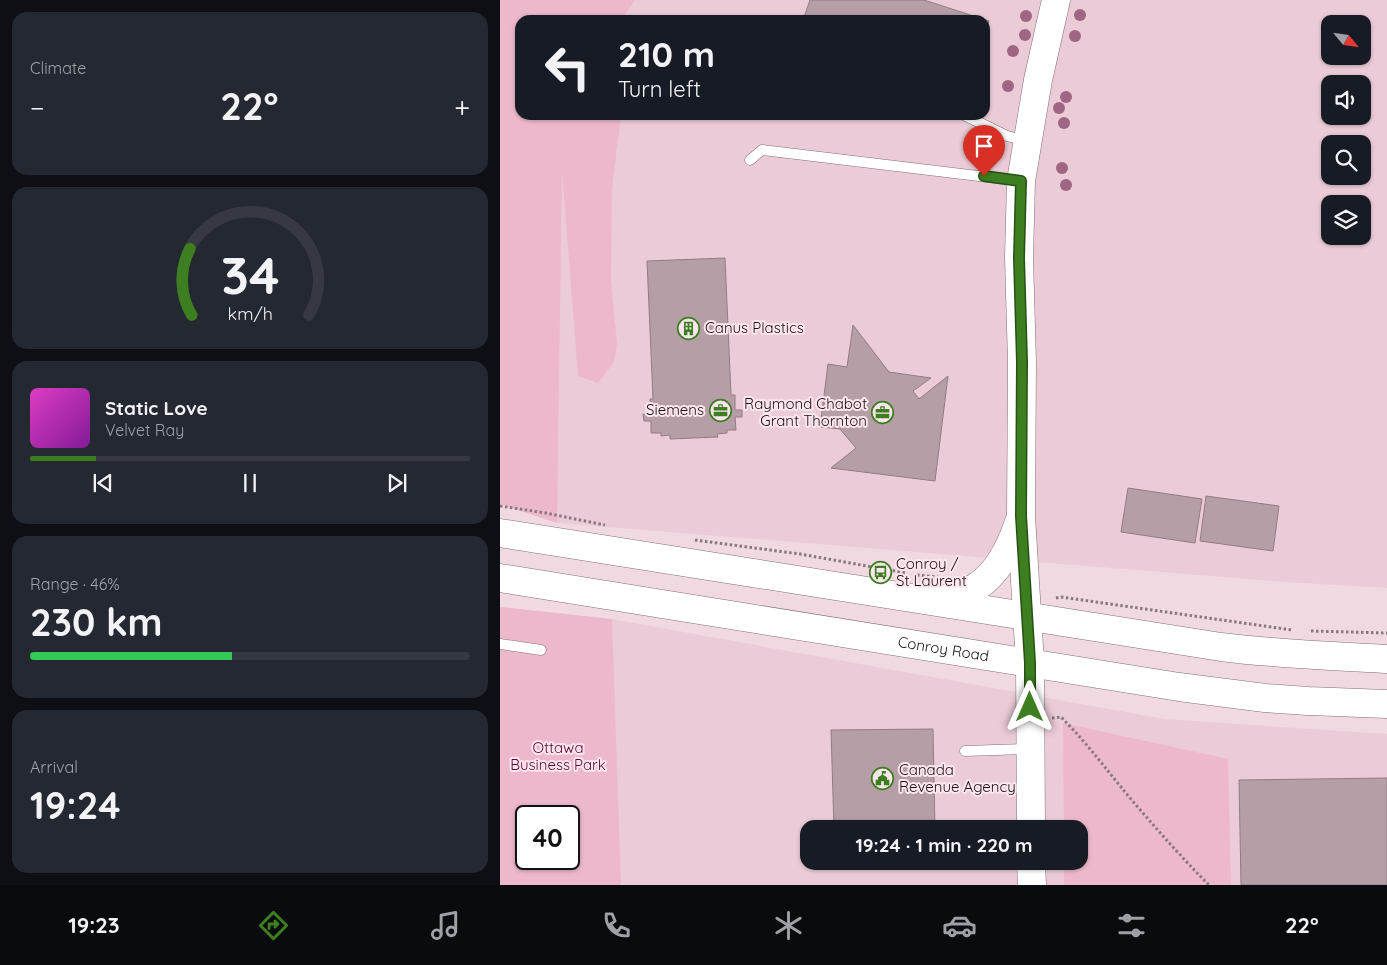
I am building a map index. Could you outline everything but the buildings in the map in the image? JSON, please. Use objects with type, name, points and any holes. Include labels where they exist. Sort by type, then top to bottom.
[{"type":"main road","points":[[1031,820],[1030,663],[1021,516],[1022,362],[1019,258],[1021,181],[1038,80],[1056,0]]},
{"type":"main road","points":[[939,590],[976,587],[985,580],[996,569],[1013,542],[1021,516]]},
{"type":"main road","points":[[500,533],[939,590],[1026,615],[1239,649],[1302,655],[1387,659]]},
{"type":"main road","name":"Conroy Road","points":[[500,578],[1178,687],[1265,698],[1387,704]]},
{"type":"main road","points":[[1031,870],[1032,885]]},
{"type":"lane","points":[[974,120],[1007,136],[1028,142]]},
{"type":"lane","points":[[750,160],[762,150],[1021,181]]},
{"type":"lane","points":[[500,644],[541,650]]},
{"type":"lane","points":[[965,751],[1030,749]]},
{"type":"path","points":[[500,506],[614,527]]},
{"type":"path","points":[[694,540],[800,554],[906,573]]},
{"type":"path","points":[[916,575],[939,590]]},
{"type":"path","points":[[1053,598],[1061,596],[1297,631]]},
{"type":"path","points":[[1307,631],[1387,633]]},
{"type":"path","points":[[1052,718],[1061,717],[1084,740],[1136,805],[1209,885]]},
{"type":"shaded area","points":[[555,0],[1387,0],[1387,588],[1285,582],[557,523],[556,120],[990,120],[990,15],[555,15]]},
{"type":"shaded area","points":[[612,619],[1164,719],[1387,734],[1387,885],[618,885]]},
{"type":"green space","points":[[500,0],[635,0],[624,15],[515,15],[515,120],[620,120],[612,189],[611,282],[617,343],[614,362],[598,383],[578,376],[562,171],[557,523],[500,504]]},
{"type":"green space","name":"Ottawa Business Park","points":[[500,607],[612,619],[621,885],[500,885]]},
{"type":"green space","points":[[1063,723],[1228,759],[1231,885],[1064,885],[1064,870],[1088,870],[1088,820],[1064,820]]},
{"type":"place","name":"Canus Plastics","points":[[689,328]]},
{"type":"place","name":"Siemens","points":[[720,410]]},
{"type":"place","name":"Raymond Chabot Grant Thornton","points":[[883,413]]},
{"type":"place","name":"Conroy / St Laurent","points":[[880,573]]},
{"type":"place","name":"Canada Revenue Agency","points":[[883,779]]},
{"type":"route","points":[[984,176],[1021,181],[1019,258],[1022,362],[1021,516],[1030,663],[1030,707]]}]
